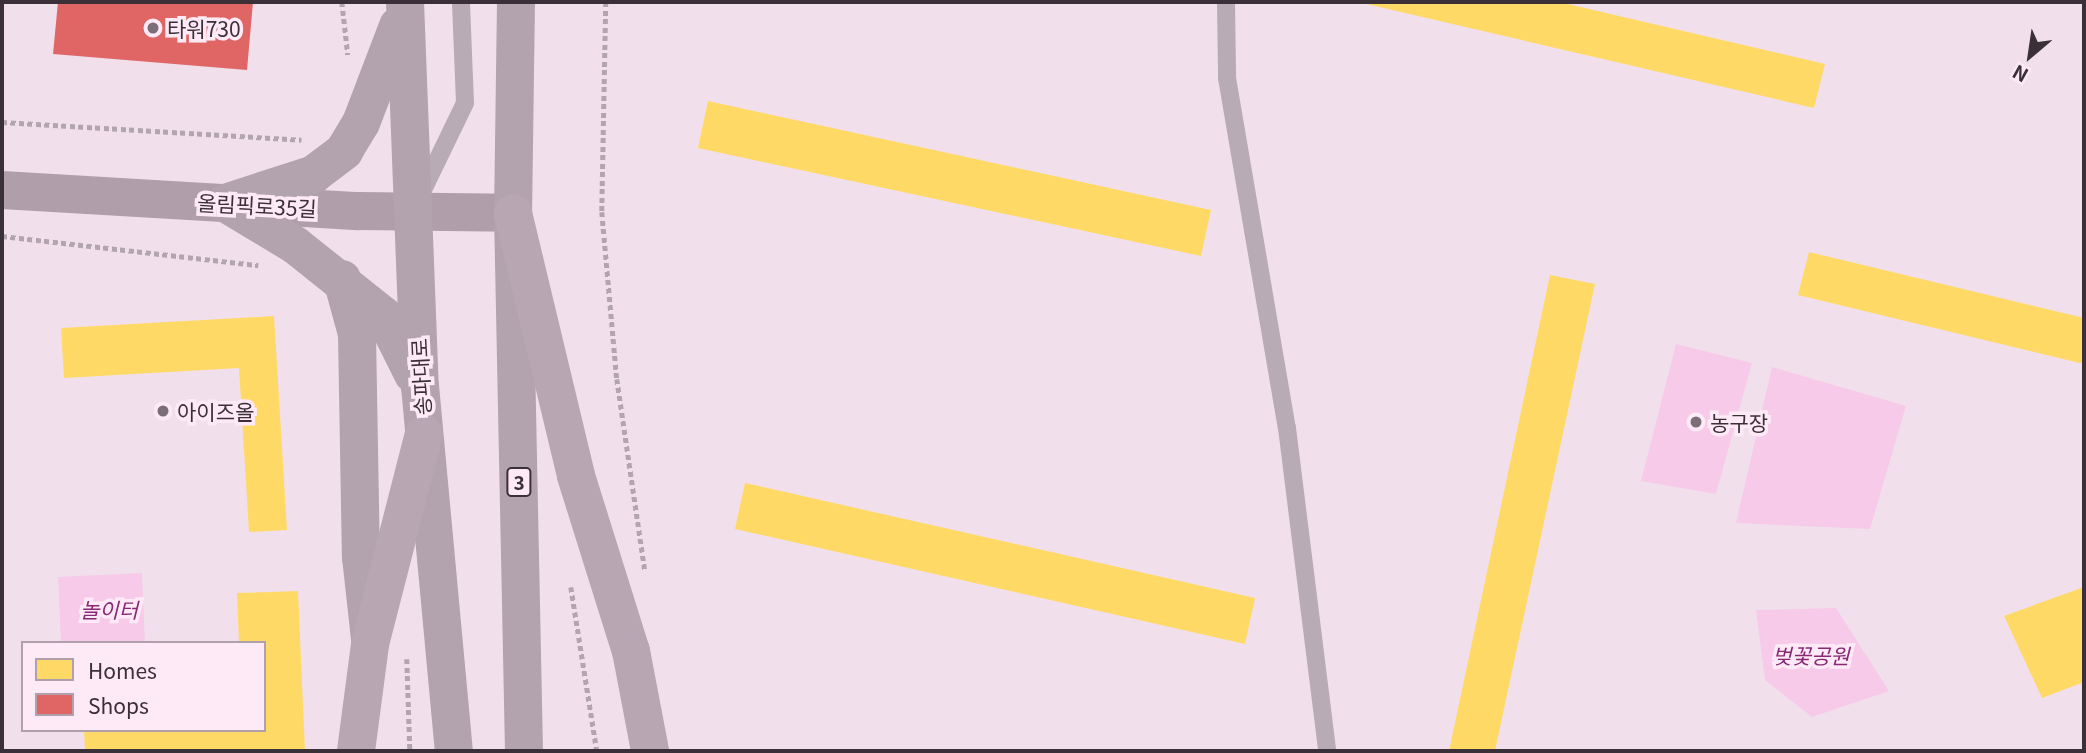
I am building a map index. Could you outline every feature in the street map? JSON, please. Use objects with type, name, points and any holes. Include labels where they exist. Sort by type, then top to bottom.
[{"type":"highway","points":[[513,213],[576,476],[631,651],[650,751]]},
{"type":"highway","points":[[356,751],[370,644],[424,434]]},
{"type":"main road","name":"3","points":[[516,2],[513,213],[524,751]]},
{"type":"main road","name":"송파대로","points":[[405,5],[420,386],[454,751]]},
{"type":"main road","points":[[225,203],[314,174],[344,151],[361,123],[405,5]]},
{"type":"main road","points":[[225,203],[342,279],[384,316],[420,386]]},
{"type":"main road","points":[[342,279],[358,334],[361,557],[370,644]]},
{"type":"street","name":"올림픽로35길","points":[[2,190],[225,203],[513,213]]},
{"type":"lane","points":[[412,211],[465,103],[461,2]]},
{"type":"lane","points":[[1226,2],[1227,78],[1287,428],[1327,751]]},
{"type":"path","points":[[342,2],[349,65]]},
{"type":"path","points":[[606,2],[602,212],[617,379],[646,575]]},
{"type":"path","points":[[2,122],[305,140]]},
{"type":"path","points":[[2,236],[273,267]]},
{"type":"path","points":[[571,587],[597,751]]},
{"type":"path","points":[[407,659],[410,751]]},
{"type":"green space","name":"농구장","points":[[1676,344],[1752,363],[1716,494],[1641,481]]},
{"type":"green space","points":[[1772,367],[1906,406],[1870,529],[1736,523]]},
{"type":"green space","name":"놀이터","points":[[142,573],[145,641],[61,641],[58,577]]},
{"type":"green space","name":"벚꽃공원","points":[[1836,608],[1889,691],[1812,717],[1765,680],[1756,610]]},
{"type":"building: Homes","points":[[1559,2],[1825,64],[1814,108],[1362,3]]},
{"type":"building: Homes","points":[[708,101],[1211,210],[1201,256],[698,148]]},
{"type":"building: Homes","points":[[1809,252],[2084,318],[2084,364],[1798,295]]},
{"type":"building: Homes","points":[[1550,275],[1595,284],[1495,751],[1449,751]]},
{"type":"building: Homes","points":[[274,316],[287,530],[249,532],[239,368],[64,378],[61,328]]},
{"type":"building: Homes","points":[[745,483],[1255,598],[1245,644],[735,529]]},
{"type":"building: Homes","points":[[2084,587],[2084,682],[2042,698],[2004,616]]},
{"type":"building: Homes","points":[[298,591],[305,751],[85,751],[84,732],[266,732],[266,641],[239,641],[237,593]]},
{"type":"building: Shops","name":"타워730","points":[[58,2],[253,2],[247,70],[53,54]]},
{"type":"place","name":"타워730","points":[[153,28]]},
{"type":"place","name":"아이즈올","points":[[163,411]]},
{"type":"place","name":"농구장","points":[[1696,422]]}]
